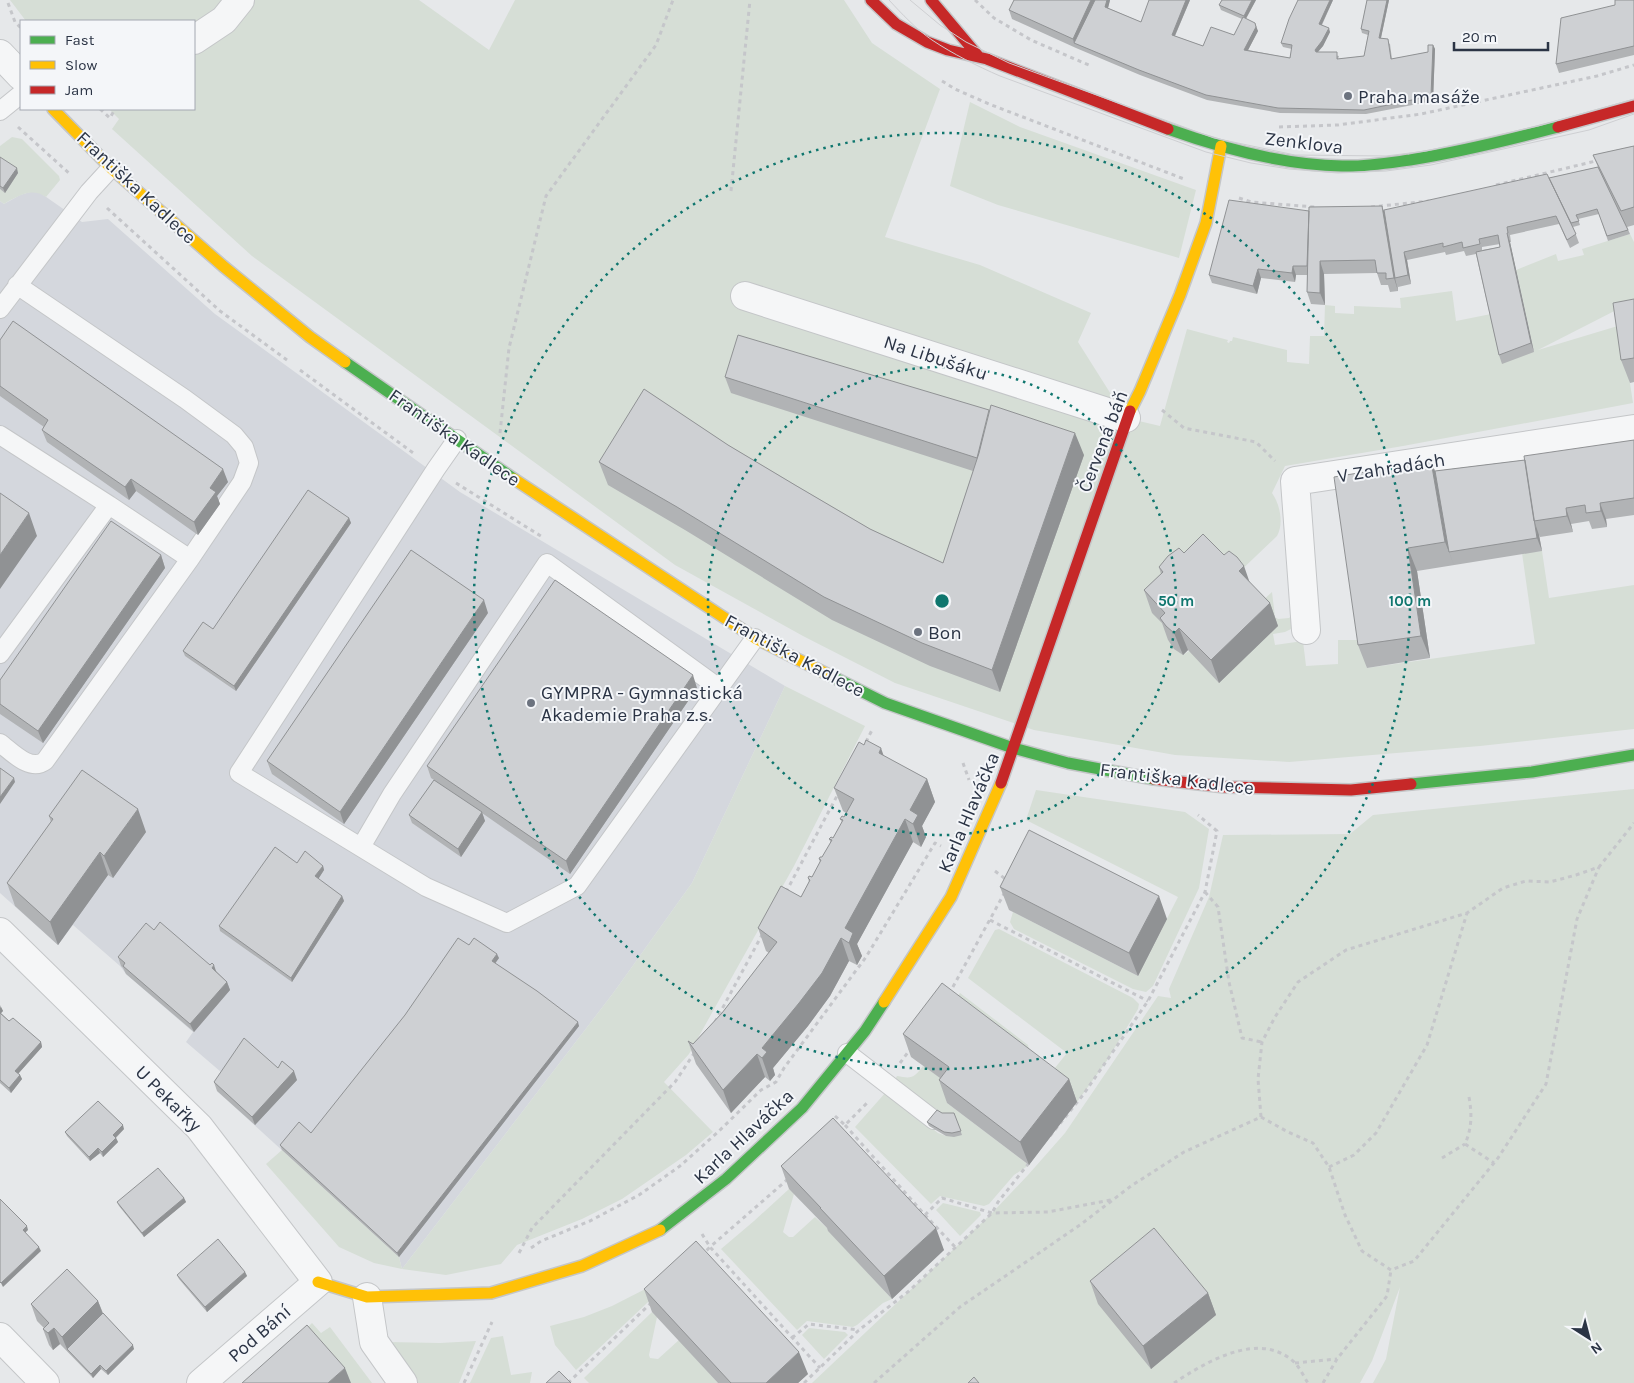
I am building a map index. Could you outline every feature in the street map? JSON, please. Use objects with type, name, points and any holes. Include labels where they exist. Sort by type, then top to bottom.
[{"type":"street","points":[[195,39],[224,20],[240,0]]},
{"type":"street","name":"Zenklova","points":[[871,0],[896,22],[916,36],[934,45],[951,51],[980,57],[1147,121],[1221,146],[1286,162],[1336,166],[1386,163],[1429,157],[1504,141],[1634,106]]},
{"type":"street","name":"Zenklova","points":[[931,0],[980,57]]},
{"type":"street","points":[[0,54],[20,75]]},
{"type":"street","name":"Františka Kadlece","points":[[54,110],[111,168],[223,266],[310,336],[496,466],[755,638],[885,703],[1013,748],[1068,763],[1154,779],[1225,787],[1351,790],[1532,772],[1634,755]]},
{"type":"street","name":"Červená báň","points":[[1013,748],[1126,418],[1140,391],[1180,295],[1206,223],[1221,146]]},
{"type":"street","name":"Na Libušáku","points":[[745,296],[1126,418]]},
{"type":"street","name":"V Zahradách","points":[[1295,481],[1634,429]]},
{"type":"street","points":[[1295,481],[1306,630]]},
{"type":"street","name":"Karla Hlaváčka","points":[[318,1282],[367,1297],[491,1293],[582,1266],[659,1231],[726,1179],[802,1108],[865,1031],[951,897],[998,791],[1013,748]]},
{"type":"street","name":"U Pekařky","points":[[0,932],[199,1127],[318,1282]]},
{"type":"street","name":"Pod Bání","points":[[200,1383],[318,1282]]},
{"type":"street","points":[[367,1297],[374,1342],[403,1383]]},
{"type":"street","points":[[0,1337],[45,1383]]},
{"type":"lane","points":[[0,111],[20,95]]},
{"type":"lane","points":[[0,309],[89,192],[111,168]]},
{"type":"lane","points":[[0,743],[31,764],[39,765],[45,761],[190,559],[242,482],[248,463],[244,447],[234,435],[185,399],[17,285]]},
{"type":"lane","points":[[0,435],[190,559]]},
{"type":"lane","points":[[458,439],[436,469],[239,773],[426,887],[507,923],[577,886],[755,638]]},
{"type":"lane","points":[[0,654],[109,505]]},
{"type":"lane","points":[[361,847],[392,794],[547,563],[719,688]]},
{"type":"lane","points":[[847,1052],[934,1120]]},
{"type":"path","points":[[496,466],[510,348],[546,196],[656,45],[673,0]]},
{"type":"path","points":[[731,191],[750,0]]},
{"type":"path","points":[[975,0],[994,18],[1031,40],[1094,67]]},
{"type":"path","points":[[8,3],[15,22],[20,27]]},
{"type":"path","points":[[1272,125],[1282,127],[1338,125],[1421,114],[1597,76],[1634,65]]},
{"type":"path","points":[[940,79],[955,89],[989,104],[1189,180]]},
{"type":"path","points":[[101,110],[110,118],[115,110]]},
{"type":"path","points":[[1488,187],[1590,164],[1608,158]]},
{"type":"path","points":[[1234,197],[1251,202],[1316,208]]},
{"type":"path","points":[[1364,208],[1433,200]]},
{"type":"path","points":[[1140,391],[1184,428],[1256,442],[1295,481]]},
{"type":"path","points":[[861,750],[875,724]]},
{"type":"path","points":[[962,762],[969,779],[968,786]]},
{"type":"path","points":[[783,898],[838,793]]},
{"type":"path","points":[[1047,1141],[1083,1095],[1148,1001],[1205,892],[1217,831],[1192,809]]},
{"type":"path","points":[[1391,1270],[1414,1261],[1494,1163],[1546,1084],[1577,919],[1599,867],[1634,823]]},
{"type":"path","points":[[1629,829],[1634,829]]},
{"type":"path","points":[[528,1250],[541,1241],[590,1221],[639,1195],[680,1166],[762,1090],[776,1082],[784,1068],[866,957],[935,843],[948,850]]},
{"type":"path","points":[[1261,1117],[1258,1079],[1262,1042],[1274,1017],[1298,982],[1346,950],[1466,914],[1503,888],[1526,881],[1550,882],[1599,867]]},
{"type":"path","points":[[944,1001],[955,985],[1010,882],[994,870]]},
{"type":"path","points":[[1205,892],[1218,907],[1229,982],[1242,1038],[1262,1042]]},
{"type":"path","points":[[1329,1167],[1354,1154],[1376,1133],[1427,1044],[1466,914]]},
{"type":"path","points":[[990,920],[1148,1001]]},
{"type":"path","points":[[711,1029],[764,933]]},
{"type":"path","points":[[846,1125],[886,1083],[915,1042]]},
{"type":"path","points":[[522,1254],[516,1259],[532,1228],[675,1082],[696,1052]]},
{"type":"path","points":[[1442,1158],[1465,1144],[1472,1116],[1469,1098]]},
{"type":"path","points":[[831,1120],[836,1115],[846,1125],[956,1248]]},
{"type":"path","points":[[1261,1117],[1313,1143],[1329,1167],[1345,1215],[1362,1251],[1391,1270]]},
{"type":"path","points":[[874,1383],[960,1306],[1080,1224],[1131,1186],[1184,1152],[1261,1117]]},
{"type":"path","points":[[1465,1144],[1494,1163]]},
{"type":"path","points":[[804,1383],[859,1330],[909,1291],[992,1213],[998,1202],[1034,1156]]},
{"type":"path","points":[[703,1254],[793,1175]]},
{"type":"path","points":[[925,1215],[942,1198],[992,1213],[1048,1212],[1113,1200]]},
{"type":"path","points":[[686,1210],[710,1247],[820,1368]]},
{"type":"path","points":[[1323,1383],[1337,1359],[1387,1296],[1391,1270]]},
{"type":"path","points":[[464,1383],[495,1314],[491,1293]]},
{"type":"path","points":[[570,1382],[654,1300]]},
{"type":"path","points":[[792,1338],[809,1324],[859,1330]]},
{"type":"path","points":[[1174,1383],[1205,1363],[1228,1354],[1256,1347],[1280,1353],[1295,1364],[1308,1383]]},
{"type":"path","points":[[1295,1364],[1337,1359]]},
{"type":"shaded area","points":[[10,0],[419,0],[489,50],[515,0],[844,0],[872,43],[940,89],[885,237],[980,265],[1091,313],[1078,342],[1126,418],[1160,426],[1187,329],[1228,340],[1227,342],[1229,343],[1233,337],[1287,350],[1287,362],[1309,364],[1310,336],[1324,336],[1325,305],[1335,306],[1335,313],[1354,314],[1354,306],[1401,308],[1400,298],[1452,291],[1456,321],[1491,314],[1534,352],[1516,270],[1556,254],[1558,261],[1584,255],[1582,249],[1630,234],[1634,242],[1634,301],[1538,350],[1621,325],[1633,403],[1285,466],[1272,493],[1277,503],[1281,520],[1277,536],[1168,640],[1183,655],[1258,605],[1272,592],[1275,617],[1278,619],[1289,618],[1292,615],[1293,622],[1291,629],[1273,634],[1275,645],[1303,641],[1306,666],[1338,664],[1338,640],[1362,640],[1367,668],[1535,644],[1522,553],[1542,551],[1549,598],[1634,585],[1634,729],[1480,746],[1289,762],[1175,755],[1034,730],[895,683],[803,636],[675,565],[252,256],[112,129],[119,119],[110,110],[195,110],[195,20],[25,20]]},
{"type":"shaded area","points":[[970,102],[1020,127],[1196,190],[1179,258],[998,205],[950,186]]},
{"type":"shaded area","points":[[12,137],[22,139],[59,176],[60,180],[46,197],[30,193],[19,196],[4,204],[0,201],[0,189],[5,192],[18,173],[0,160],[0,146]]},
{"type":"shaded area","points":[[30,192],[39,192],[82,222],[108,219],[215,314],[460,492],[785,686],[692,883],[614,992],[402,1269],[399,1257],[217,1091],[228,1078],[186,1042],[193,1032],[73,925],[58,945],[0,893],[0,201],[4,204]]},
{"type":"shaded area","points":[[785,686],[865,726],[794,866],[689,1054],[664,1082],[713,1132],[686,1155],[622,1199],[582,1219],[517,1245],[501,1264],[446,1275],[402,1269],[614,992],[692,883]]},
{"type":"shaded area","points":[[1634,789],[1634,1383],[1373,1383],[1386,1359],[1400,1287],[1372,1361],[1360,1383],[812,1383],[992,1213],[1028,1175],[1065,1133],[1158,996],[1171,998],[1169,989],[1209,897],[1223,835],[1350,834],[1373,815]]},
{"type":"shaded area","points":[[1036,790],[1185,812],[1209,829],[1199,888],[1153,986],[1146,992],[1133,989],[1014,929],[1010,922],[1013,912],[1138,976],[1178,897],[1026,820]]},
{"type":"shaded area","points":[[999,929],[1133,998],[1139,1004],[1138,1009],[1106,1062],[1077,1102],[1046,1079],[1067,1053],[968,978],[995,930]]},
{"type":"shaded area","points":[[960,993],[1028,1045],[1030,1053],[950,1006]]},
{"type":"shaded area","points":[[923,1066],[941,1078],[947,1103],[1029,1165],[1014,1175],[989,1204],[984,1206],[940,1196],[931,1204],[855,1127],[886,1092],[938,1133],[946,1136],[944,1117],[894,1081],[897,1076],[912,1077]]},
{"type":"shaded area","points":[[282,1150],[399,1257],[402,1269],[374,1263],[339,1247],[266,1164]]},
{"type":"shaded area","points":[[789,1189],[794,1194],[783,1232],[789,1237],[793,1237],[815,1217],[892,1299],[883,1303],[853,1327],[807,1321],[797,1330],[721,1249]]},
{"type":"shaded area","points":[[943,1203],[980,1212],[981,1215],[960,1236],[936,1210]]},
{"type":"shaded area","points":[[661,1281],[664,1287],[576,1370],[555,1345],[550,1326],[584,1317],[612,1306]]},
{"type":"shaded area","points":[[652,1312],[657,1317],[650,1358],[658,1359],[679,1340],[718,1383],[589,1383],[584,1378]]},
{"type":"shaded area","points":[[312,1323],[321,1333],[330,1327],[372,1383],[347,1383],[301,1334]]},
{"type":"shaded area","points":[[809,1328],[845,1332],[848,1335],[824,1359],[802,1335]]},
{"type":"shaded area","points":[[503,1336],[511,1375],[532,1372],[530,1383],[470,1383],[491,1338]]},
{"type":"shaded area","points":[[476,1341],[459,1383],[418,1383],[388,1342],[440,1343]]},
{"type":"building","points":[[1014,0],[1091,0],[1073,39],[1009,10]]},
{"type":"building","points":[[1095,0],[1107,0],[1105,7],[1141,22],[1149,0],[1186,0],[1172,35],[1203,46],[1211,27],[1234,35],[1243,17],[1255,23],[1256,27],[1244,50],[1290,58],[1292,45],[1281,43],[1298,0],[1330,0],[1319,24],[1329,28],[1315,50],[1316,52],[1337,52],[1337,59],[1364,56],[1369,31],[1361,29],[1367,0],[1387,0],[1379,38],[1388,39],[1391,59],[1428,52],[1428,45],[1433,45],[1431,96],[1364,110],[1278,108],[1206,95],[1074,43]]},
{"type":"building","points":[[1222,0],[1252,0],[1244,16],[1219,5]]},
{"type":"building","points":[[1615,0],[1634,0],[1634,46],[1556,64],[1561,18],[1615,5]]},
{"type":"building","points":[[1634,146],[1634,207],[1621,211],[1593,155]]},
{"type":"building","points":[[0,157],[17,168],[3,188],[0,186]]},
{"type":"building","points":[[1598,167],[1628,230],[1607,236],[1597,209],[1576,215],[1579,221],[1571,223],[1549,178]]},
{"type":"building","points":[[1547,174],[1576,234],[1567,240],[1556,216],[1507,227],[1531,343],[1499,355],[1476,252],[1500,247],[1498,235],[1479,239],[1480,244],[1463,248],[1462,242],[1443,247],[1443,243],[1404,252],[1408,275],[1395,278],[1384,210]]},
{"type":"building","points":[[1229,200],[1309,211],[1307,266],[1293,266],[1292,273],[1258,269],[1253,286],[1209,275]]},
{"type":"building","points":[[1382,206],[1394,278],[1386,279],[1386,273],[1377,273],[1375,260],[1320,261],[1320,293],[1307,292],[1309,207]]},
{"type":"building","points":[[1634,299],[1634,358],[1621,360],[1613,303]]},
{"type":"building","points":[[13,321],[223,469],[210,488],[216,492],[194,522],[131,479],[125,487],[42,430],[48,420],[0,386],[0,340]]},
{"type":"building","points":[[738,335],[989,410],[977,458],[725,377]]},
{"type":"building","points":[[644,389],[728,445],[870,529],[943,563],[979,453],[991,405],[1075,433],[992,670],[922,643],[824,597],[677,507],[599,462]]},
{"type":"building","points":[[1634,440],[1634,498],[1600,503],[1601,511],[1586,513],[1585,505],[1566,508],[1567,516],[1534,521],[1524,456]]},
{"type":"building","points":[[1525,460],[1537,538],[1449,552],[1435,471]]},
{"type":"building","points":[[1431,461],[1445,542],[1408,548],[1421,636],[1358,645],[1334,477]]},
{"type":"building","points":[[308,490],[349,518],[234,686],[183,651],[203,622],[213,629]]},
{"type":"building","points":[[0,493],[29,513],[0,555]]},
{"type":"building","points":[[111,521],[161,555],[38,731],[0,704],[0,680]]},
{"type":"building","points":[[1203,534],[1224,555],[1229,551],[1237,557],[1244,566],[1239,571],[1270,603],[1211,660],[1179,628],[1174,633],[1166,626],[1160,618],[1165,613],[1144,590],[1163,572],[1159,567],[1168,556],[1179,548],[1184,553]]},
{"type":"building","points":[[411,550],[484,600],[340,812],[267,761]]},
{"type":"building","points":[[555,580],[693,675],[566,861],[427,766]]},
{"type":"building","points":[[866,740],[881,748],[879,753],[927,779],[910,810],[918,815],[913,824],[905,819],[845,928],[853,933],[849,943],[841,938],[822,973],[762,1048],[767,1052],[762,1058],[757,1054],[723,1090],[688,1041],[693,1044],[722,1013],[777,942],[758,928],[781,886],[801,897],[810,880],[809,876],[812,877],[821,860],[819,859],[820,857],[822,857],[832,840],[829,839],[833,838],[843,820],[840,819],[842,816],[844,817],[854,799],[834,788],[859,742],[864,745]]},
{"type":"building","points":[[0,768],[14,778],[0,797]]},
{"type":"building","points":[[82,770],[138,809],[104,856],[100,852],[50,922],[7,883],[53,819],[49,816]]},
{"type":"building","points":[[434,780],[482,812],[458,849],[409,815]]},
{"type":"building","points":[[1029,830],[1159,896],[1129,953],[1000,887]]},
{"type":"building","points":[[275,847],[297,863],[305,851],[323,866],[315,876],[342,896],[291,978],[219,926]]},
{"type":"building","points":[[160,922],[210,965],[212,963],[214,965],[212,968],[227,982],[190,1024],[123,966],[125,963],[118,957],[146,923],[154,930]]},
{"type":"building","points":[[458,938],[469,945],[474,938],[497,954],[492,961],[537,991],[578,1022],[397,1253],[280,1145],[299,1122],[311,1133],[405,1015]]},
{"type":"building","points":[[942,983],[1069,1079],[1020,1142],[939,1080],[949,1067],[903,1034]]},
{"type":"building","points":[[0,1013],[9,1021],[13,1018],[41,1042],[15,1071],[20,1075],[9,1088],[0,1080]]},
{"type":"building","points":[[244,1038],[278,1068],[282,1061],[294,1071],[252,1117],[214,1082]]},
{"type":"building","points":[[98,1101],[123,1125],[113,1135],[116,1138],[102,1152],[98,1148],[89,1157],[65,1132]]},
{"type":"building","points":[[937,1110],[942,1113],[954,1113],[961,1131],[944,1132],[927,1122]]},
{"type":"building","points":[[833,1118],[936,1228],[884,1276],[781,1166]]},
{"type":"building","points":[[158,1168],[184,1198],[142,1233],[117,1202]]},
{"type":"building","points":[[0,1199],[27,1226],[23,1230],[39,1247],[1,1283],[0,1282]]},
{"type":"building","points":[[1154,1228],[1208,1293],[1143,1346],[1090,1281]]},
{"type":"building","points":[[218,1239],[245,1272],[205,1307],[177,1275]]},
{"type":"building","points":[[696,1241],[799,1352],[766,1383],[731,1383],[644,1289]]},
{"type":"building","points":[[67,1269],[98,1301],[62,1337],[54,1328],[48,1333],[43,1329],[49,1323],[31,1304]]},
{"type":"building","points":[[103,1313],[133,1345],[106,1371],[100,1365],[91,1374],[67,1349]]},
{"type":"building","points":[[307,1325],[345,1368],[328,1383],[242,1383]]},
{"type":"building","points":[[559,1371],[571,1383],[546,1383]]},
{"type":"building","points":[[974,1377],[979,1383],[968,1383]]},
{"type":"tram line","points":[[889,0],[932,40],[965,60],[1000,76],[1206,152],[1251,163],[1289,169],[1338,173],[1386,171],[1431,165],[1589,130],[1634,114]]},
{"type":"tram line","points":[[910,0],[940,25],[966,42],[1009,63],[1214,138],[1295,155],[1386,156],[1426,151],[1538,126],[1634,99]]},
{"type":"traffic: fast","points":[[1168,129],[1254,155],[1298,163],[1351,166],[1429,157],[1558,127]]},
{"type":"traffic: fast","points":[[345,362],[514,479]]},
{"type":"traffic: fast","points":[[829,675],[885,703],[1013,748],[1068,763],[1154,779]]},
{"type":"traffic: fast","points":[[1411,784],[1532,772],[1634,755]]},
{"type":"traffic: fast","points":[[660,1230],[726,1179],[802,1108],[865,1031],[884,1002]]},
{"type":"traffic: slow","points":[[54,110],[111,168],[223,266],[310,337],[345,362]]},
{"type":"traffic: slow","points":[[1130,411],[1180,295],[1206,223],[1221,146]]},
{"type":"traffic: slow","points":[[514,479],[755,638],[829,675]]},
{"type":"traffic: slow","points":[[884,1002],[951,897],[1001,783]]},
{"type":"traffic: slow","points":[[318,1282],[367,1297],[491,1293],[582,1266],[660,1230]]},
{"type":"traffic: jam","points":[[871,0],[896,24],[927,42],[948,50],[987,59],[1168,129]]},
{"type":"traffic: jam","points":[[931,0],[979,57]]},
{"type":"traffic: jam","points":[[1558,127],[1634,106]]},
{"type":"traffic: jam","points":[[1001,783],[1130,411]]},
{"type":"traffic: jam","points":[[1154,779],[1225,787],[1351,790],[1411,784]]},
{"type":"place","name":"Praha masáže","points":[[1348,96]]},
{"type":"place","name":"Bon","points":[[918,632]]},
{"type":"place","name":"GYMPRA - Gymnastická Akademie Praha z.s.","points":[[531,703]]}]
